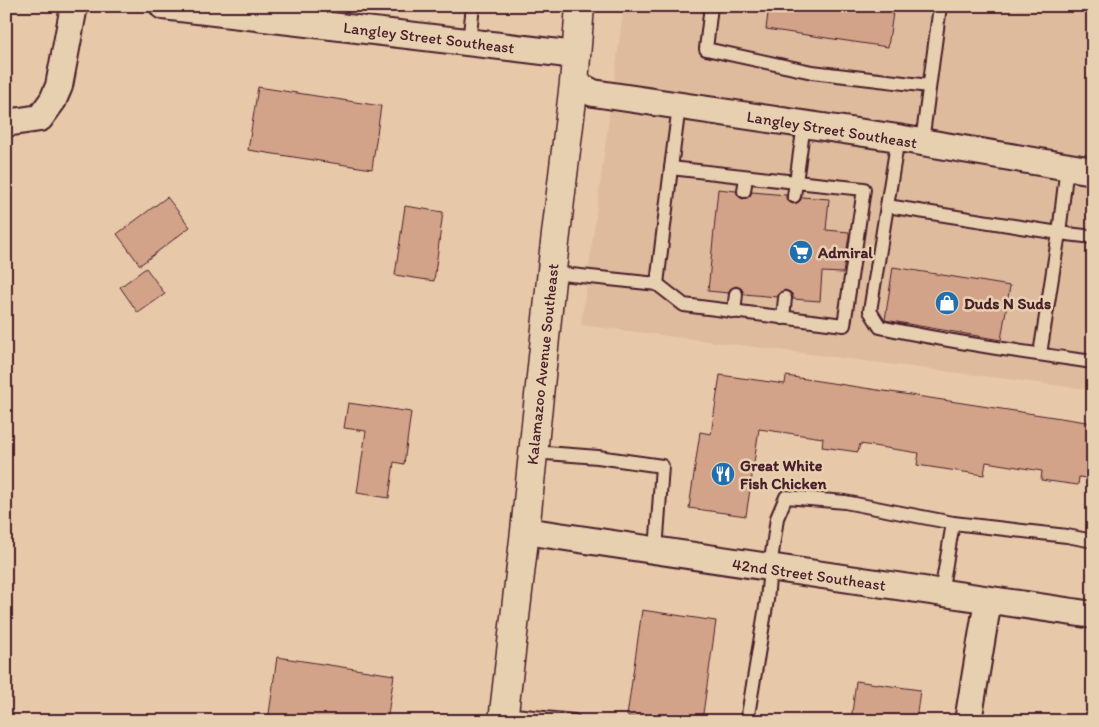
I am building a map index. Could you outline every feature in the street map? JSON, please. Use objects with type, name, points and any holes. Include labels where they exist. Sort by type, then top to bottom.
[{"type":"main road","name":"Kalamazoo Avenue Southeast","points":[[504,718],[574,83],[580,6]]},
{"type":"street","points":[[6,123],[40,118],[53,100],[59,86],[74,6]]},
{"type":"street","name":"Langley Street Southeast","points":[[164,6],[323,15],[469,42],[576,54]]},
{"type":"street","name":"Langley Street Southeast","points":[[574,83],[593,93],[910,140],[1093,170]]},
{"type":"street","name":"42nd Street Southeast","points":[[525,532],[1093,615]]},
{"type":"street","points":[[968,721],[988,600]]},
{"type":"lane","points":[[469,42],[473,6]]},
{"type":"lane","points":[[711,6],[706,49],[812,72],[929,86]]},
{"type":"lane","points":[[940,6],[929,86],[887,206],[870,311],[880,327],[1093,362]]},
{"type":"lane","points":[[657,284],[679,106]]},
{"type":"lane","points":[[794,196],[804,124]]},
{"type":"lane","points":[[1040,354],[1059,233],[1067,166]]},
{"type":"lane","points":[[552,272],[657,284],[684,305],[844,326],[864,189],[671,168]]},
{"type":"lane","points":[[744,191],[746,177]]},
{"type":"lane","points":[[887,206],[1093,237]]},
{"type":"lane","points":[[734,312],[736,294]]},
{"type":"lane","points":[[783,318],[785,298]]},
{"type":"lane","points":[[533,452],[598,457],[662,466],[656,551]]},
{"type":"lane","points":[[747,721],[767,600],[777,518],[786,497],[845,502],[953,523],[1067,536],[1093,541]]},
{"type":"lane","points":[[941,593],[953,523]]},
{"type":"lane","points":[[504,718],[574,721]]},
{"type":"shaded area","points":[[624,6],[1093,6],[1093,390],[581,325]]},
{"type":"building","points":[[769,6],[894,6],[888,47],[766,29]]},
{"type":"building","points":[[258,87],[381,106],[372,169],[248,150]]},
{"type":"building","points":[[718,189],[736,191],[739,197],[743,199],[750,196],[752,192],[786,195],[786,199],[793,204],[800,201],[802,197],[829,199],[826,230],[849,232],[849,236],[843,273],[822,272],[820,301],[793,299],[793,295],[785,290],[779,293],[777,297],[744,294],[741,288],[736,286],[730,289],[728,293],[708,291]]},
{"type":"building","points":[[167,197],[190,227],[140,265],[117,234]]},
{"type":"building","points":[[405,206],[443,212],[434,281],[395,275]]},
{"type":"building","name":"Duds N Suds","points":[[893,267],[1010,286],[1001,340],[885,320]]},
{"type":"building","points":[[146,268],[165,294],[138,313],[120,287]]},
{"type":"building","points":[[720,375],[785,384],[786,376],[1093,423],[1093,479],[1079,477],[1078,485],[1041,480],[1042,471],[986,462],[984,475],[917,465],[919,453],[860,444],[858,452],[822,447],[823,438],[759,429],[746,516],[689,508],[700,432],[711,434]]},
{"type":"building","points":[[348,403],[411,412],[404,464],[394,462],[389,498],[357,493],[366,431],[344,428]]},
{"type":"building","points":[[642,610],[716,621],[702,721],[658,721],[627,716]]},
{"type":"building","points":[[277,657],[394,675],[387,721],[268,721]]},
{"type":"building","points":[[856,681],[920,690],[916,721],[851,721]]},
{"type":"place","name":"Admiral","points":[[801,252]]},
{"type":"place","name":"Duds N Suds","points":[[947,303]]},
{"type":"place","name":"Great White Fish Chicken","points":[[723,474]]}]
